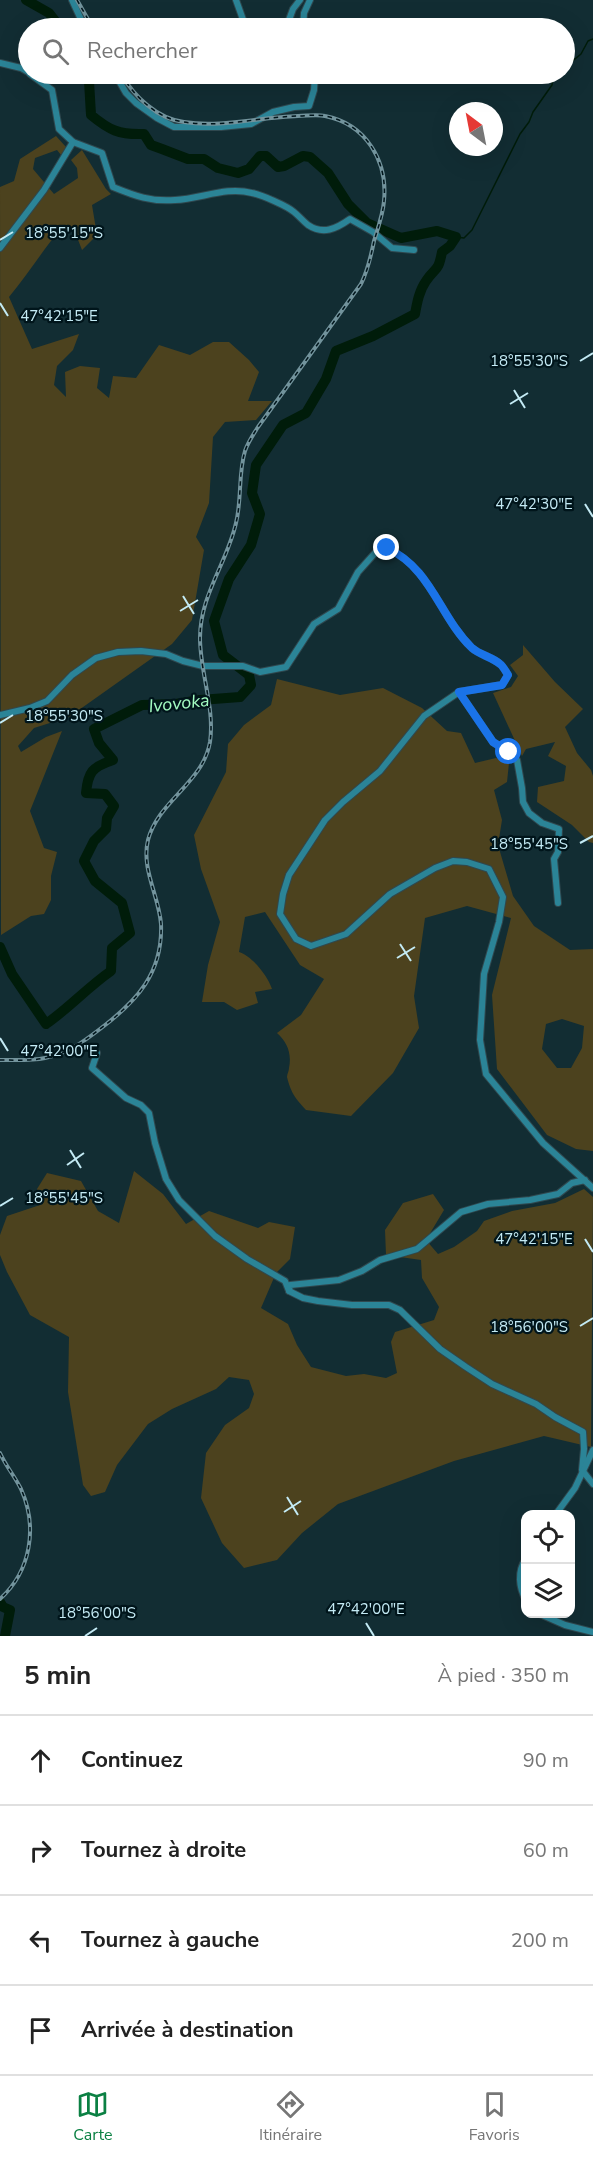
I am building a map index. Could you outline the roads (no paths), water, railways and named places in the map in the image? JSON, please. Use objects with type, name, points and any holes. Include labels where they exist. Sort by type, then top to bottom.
[{"type":"street","points":[[72,0],[80,18]]},
{"type":"street","points":[[236,0],[242,18]]},
{"type":"street","points":[[289,18],[300,0]]},
{"type":"street","points":[[304,18],[310,0]]},
{"type":"street","points":[[0,63],[18,67]]},
{"type":"street","points":[[44,84],[52,90],[59,129],[73,142],[102,153],[113,187],[142,199],[176,201],[212,193],[242,191],[288,208],[308,225],[325,231],[336,229],[350,219],[373,232],[392,248],[414,250]]},
{"type":"street","points":[[121,84],[126,93],[145,111],[168,125],[181,128],[221,127],[251,123],[273,112],[309,106],[314,84]]},
{"type":"street","points":[[0,248],[44,190],[73,142]]},
{"type":"street","points":[[0,715],[48,701],[72,675],[88,663],[96,658],[118,652],[141,651],[166,654],[183,662],[203,666],[243,666],[260,672],[286,667],[309,635],[314,624],[338,609],[358,572],[375,553],[387,548],[402,555],[427,581],[458,632],[474,650],[501,664],[508,675],[502,685],[459,692],[424,716],[380,771],[325,820],[289,875],[280,914],[296,939],[311,946],[346,934],[390,894],[435,868],[453,861],[467,862],[489,869],[503,897],[499,922],[484,974],[480,1040],[486,1074],[543,1143],[593,1188]]},
{"type":"street","points":[[459,692],[493,742],[517,760],[523,802],[529,813],[542,823],[559,829],[558,852],[554,859],[558,903]]},
{"type":"street","points":[[97,1053],[92,1068],[126,1098],[141,1105],[148,1113],[166,1179],[179,1200],[216,1236],[247,1259],[285,1281],[289,1291],[303,1298],[352,1305],[389,1305],[400,1310],[440,1350],[492,1384],[536,1404],[583,1432],[582,1470],[593,1484]]},
{"type":"street","points":[[289,1291],[290,1285],[339,1280],[363,1271],[380,1260],[417,1249],[461,1212],[488,1204],[530,1200],[558,1194],[572,1183],[585,1180]]},
{"type":"street","points":[[560,1510],[575,1488],[593,1450]]},
{"type":"street","points":[[521,1572],[519,1588],[521,1592]]},
{"type":"street","points":[[549,1618],[565,1625],[593,1632]]},
{"type":"waterway","points":[[26,0],[49,13],[53,18]]},
{"type":"waterway","points":[[575,59],[581,54],[588,41],[593,39]]},
{"type":"waterway","name":"Ivovoka","points":[[0,947],[12,974],[46,1024],[111,971],[112,948],[130,933],[122,903],[95,881],[84,861],[94,841],[106,829],[107,818],[114,806],[105,794],[86,793],[92,771],[113,760],[99,743],[94,729],[142,705],[240,697],[251,685],[249,675],[223,655],[214,621],[229,579],[251,545],[260,514],[252,493],[256,465],[283,425],[306,413],[326,379],[336,351],[373,336],[415,314],[424,285],[438,266],[442,252],[456,237],[437,231],[401,238],[367,223],[348,204],[328,173],[310,157],[303,156],[278,167],[266,156],[260,156],[249,169],[238,173],[218,168],[204,159],[188,159],[151,145],[144,134],[128,134],[115,130],[91,115],[89,84]]},
{"type":"waterway","points":[[456,237],[464,238],[472,230],[520,134],[552,84]]},
{"type":"waterway","points":[[0,1602],[3,1607],[10,1610],[5,1636]]},
{"type":"railway","points":[[77,0],[87,18]]},
{"type":"railway","points":[[0,1060],[40,1059],[60,1054],[74,1047],[125,1008],[145,984],[152,971],[158,957],[161,924],[146,851],[153,826],[199,769],[210,742],[211,716],[201,651],[201,622],[209,593],[227,552],[236,523],[245,451],[258,427],[361,284],[369,263],[383,206],[384,186],[378,159],[363,136],[339,120],[315,115],[212,124],[184,122],[165,116],[147,105],[128,84]]},
{"type":"railway","points":[[0,1453],[21,1489],[26,1503],[30,1533],[25,1562],[19,1575],[0,1599]]}]
